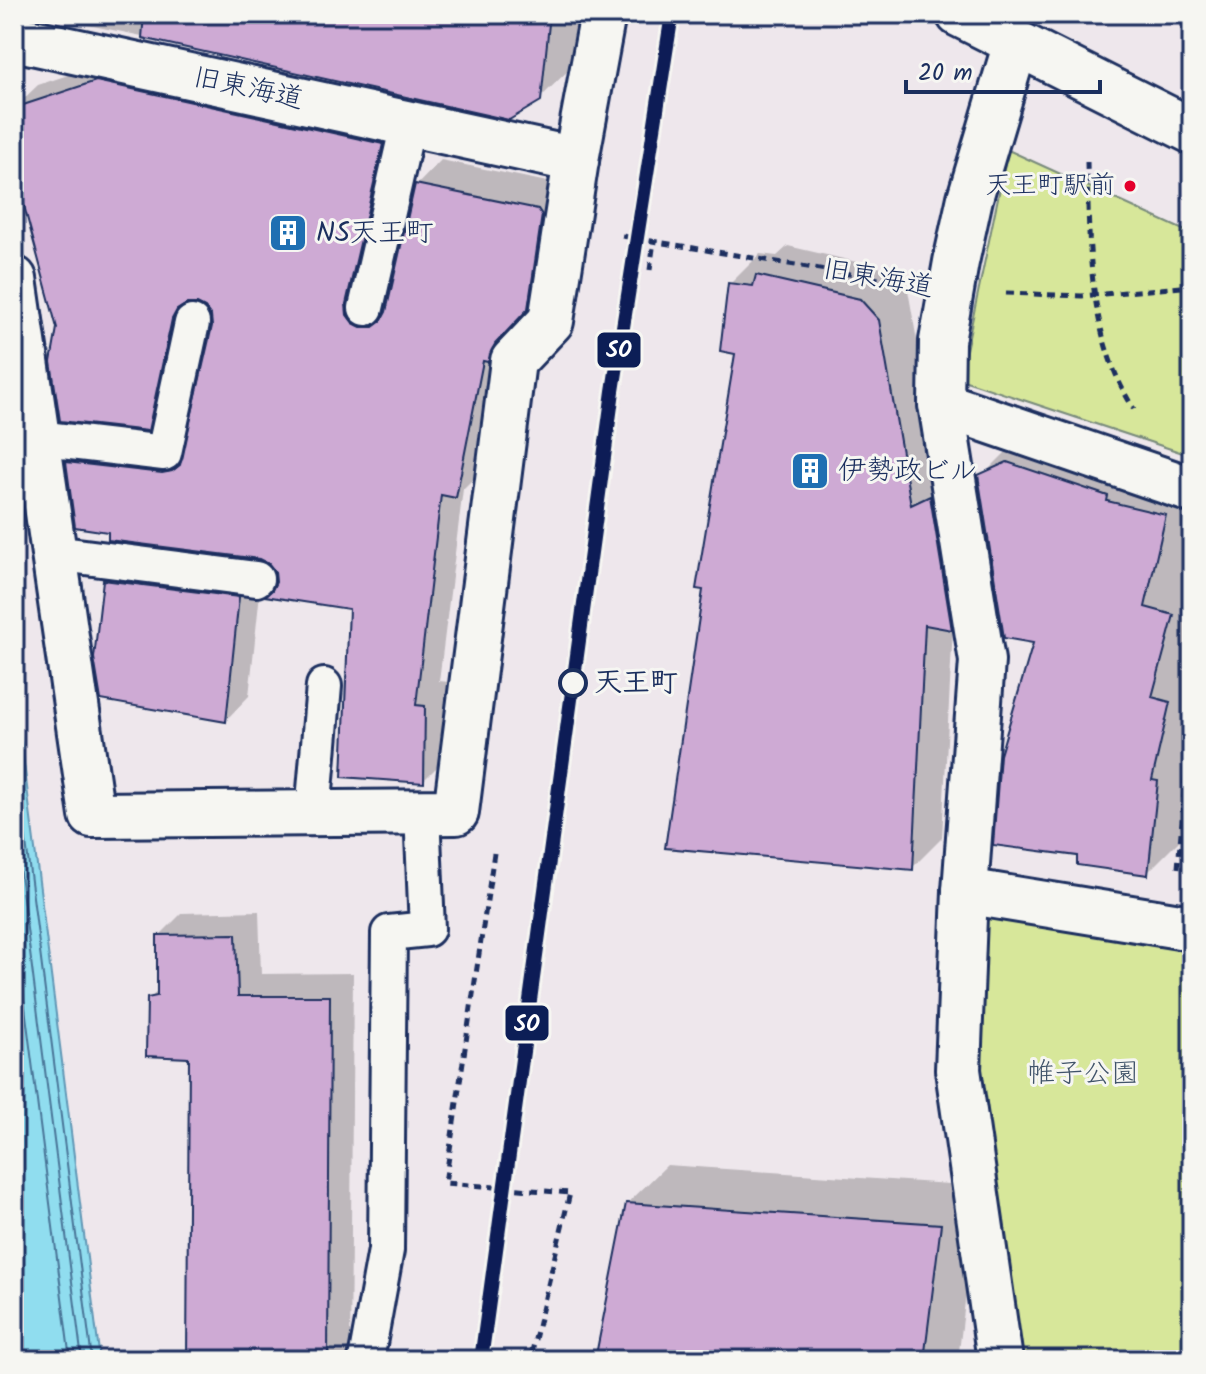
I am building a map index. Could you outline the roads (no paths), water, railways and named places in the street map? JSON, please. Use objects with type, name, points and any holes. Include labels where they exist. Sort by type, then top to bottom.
[{"type":"street","points":[[14,279],[92,815],[439,812],[513,361],[551,321],[603,14]]},
{"type":"street","points":[[959,14],[1192,131]]},
{"type":"street","name":"旧東海道","points":[[14,38],[576,160]]},
{"type":"street","points":[[1000,1360],[958,1070],[965,891],[982,661],[941,404],[942,341],[950,291],[970,198],[1016,43]]},
{"type":"street","points":[[941,404],[1188,488]]},
{"type":"street","points":[[965,891],[1183,926]]},
{"type":"lane","points":[[366,308],[408,124]]},
{"type":"lane","points":[[37,438],[164,453],[192,323]]},
{"type":"lane","points":[[54,553],[256,579]]},
{"type":"lane","points":[[313,813],[324,686]]},
{"type":"lane","points":[[366,1360],[386,1250],[389,933],[427,929],[439,812]]},
{"type":"water","points":[[14,685],[100,1360],[14,1360]]},
{"type":"place","name":"天王町駅前","points":[[1130,186]]},
{"type":"place","name":"NS天王町","points":[[288,233]]},
{"type":"place","name":"伊勢政ビル","points":[[810,471]]},
{"type":"place","name":"天王町","points":[[573,683]]},
{"type":"park label","name":"帷子公園","points":[[1083,1074]]}]
